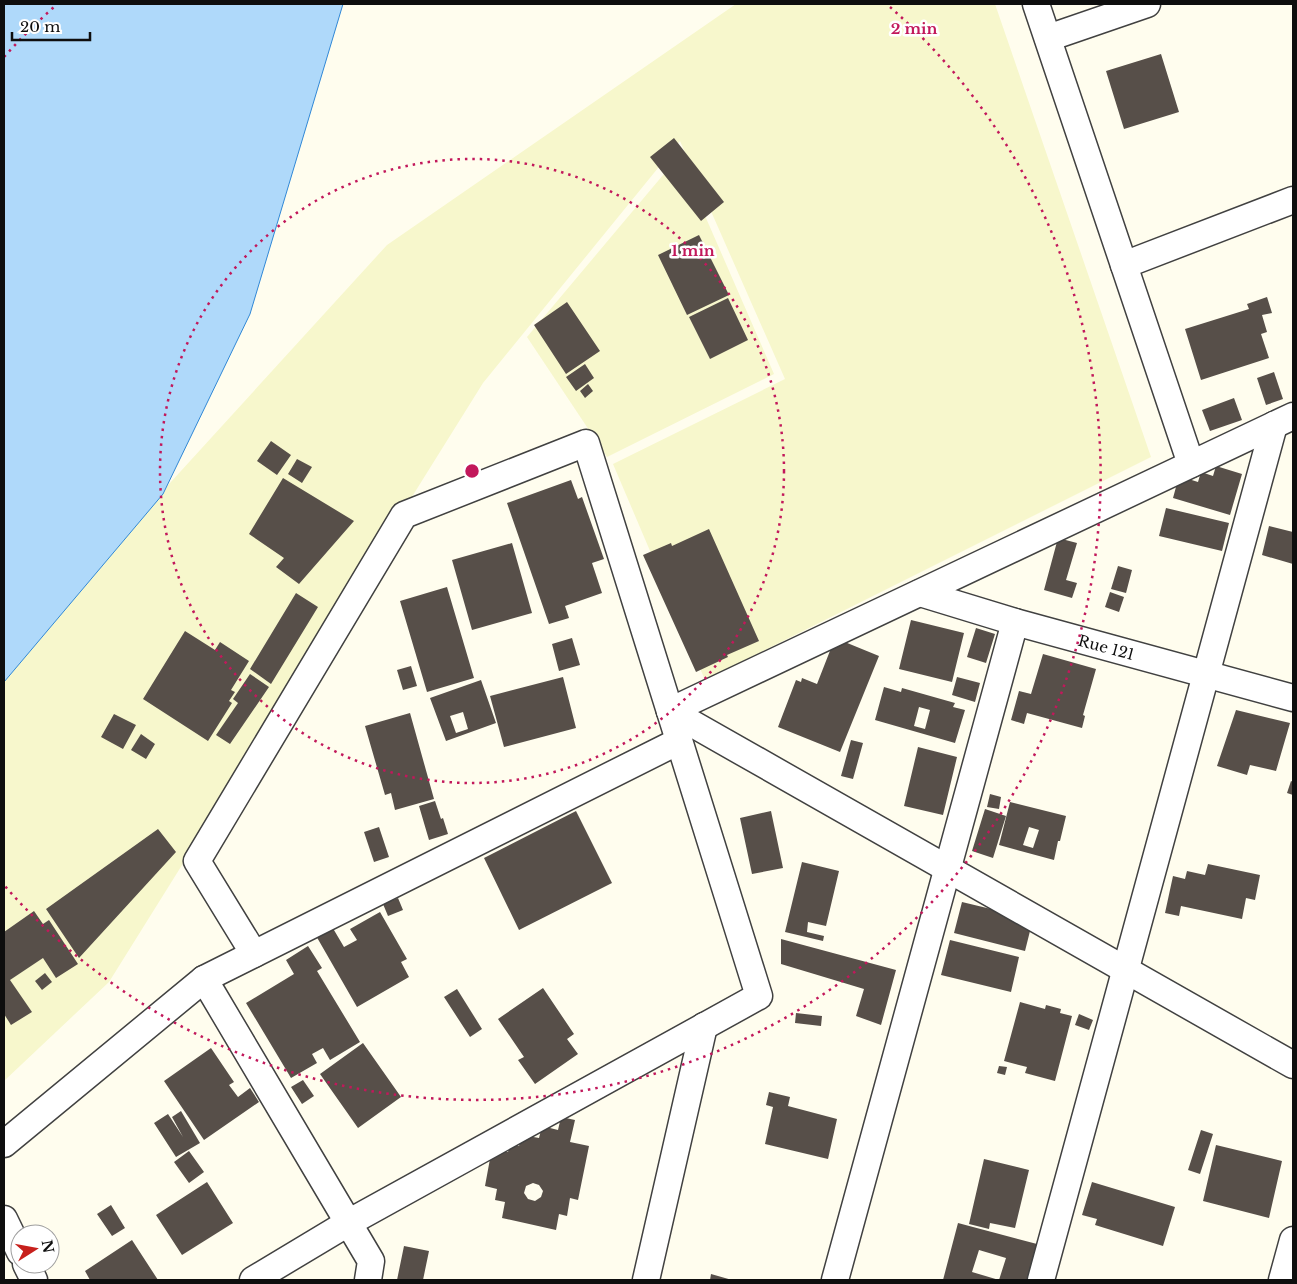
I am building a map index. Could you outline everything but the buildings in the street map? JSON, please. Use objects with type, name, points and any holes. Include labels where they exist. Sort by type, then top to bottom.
[{"type":"street","points":[[1036,4],[1192,464]]},
{"type":"street","points":[[1048,38],[1147,4]]},
{"type":"street","points":[[1124,264],[1293,200]]},
{"type":"street","points":[[670,712],[1284,420]]},
{"type":"street","points":[[1040,1280],[1206,674],[1284,420]]},
{"type":"street","points":[[253,1280],[348,1223],[759,996],[586,443],[404,515],[197,861],[254,954]]},
{"type":"street","name":"Rue 121","points":[[920,593],[1016,622],[1293,698]]},
{"type":"street","points":[[835,1280],[1016,622]]},
{"type":"street","points":[[670,712],[1293,1065]]},
{"type":"street","points":[[4,1144],[204,979],[679,741]]},
{"type":"street","points":[[204,979],[371,1261],[368,1280]]},
{"type":"street","points":[[646,1280],[704,1026]]},
{"type":"street","points":[[4,1219],[10,1231]]},
{"type":"street","points":[[1282,1280],[1293,1240]]},
{"type":"green space","points":[[736,4],[995,4],[1151,457],[705,680],[613,464],[785,379],[680,141],[483,383],[109,982],[4,1081],[4,665],[387,245]]},
{"type":"green space","points":[[679,156],[774,374],[607,457],[527,337]]},
{"type":"water","points":[[4,4],[343,4],[250,314],[163,494],[4,682]]}]
